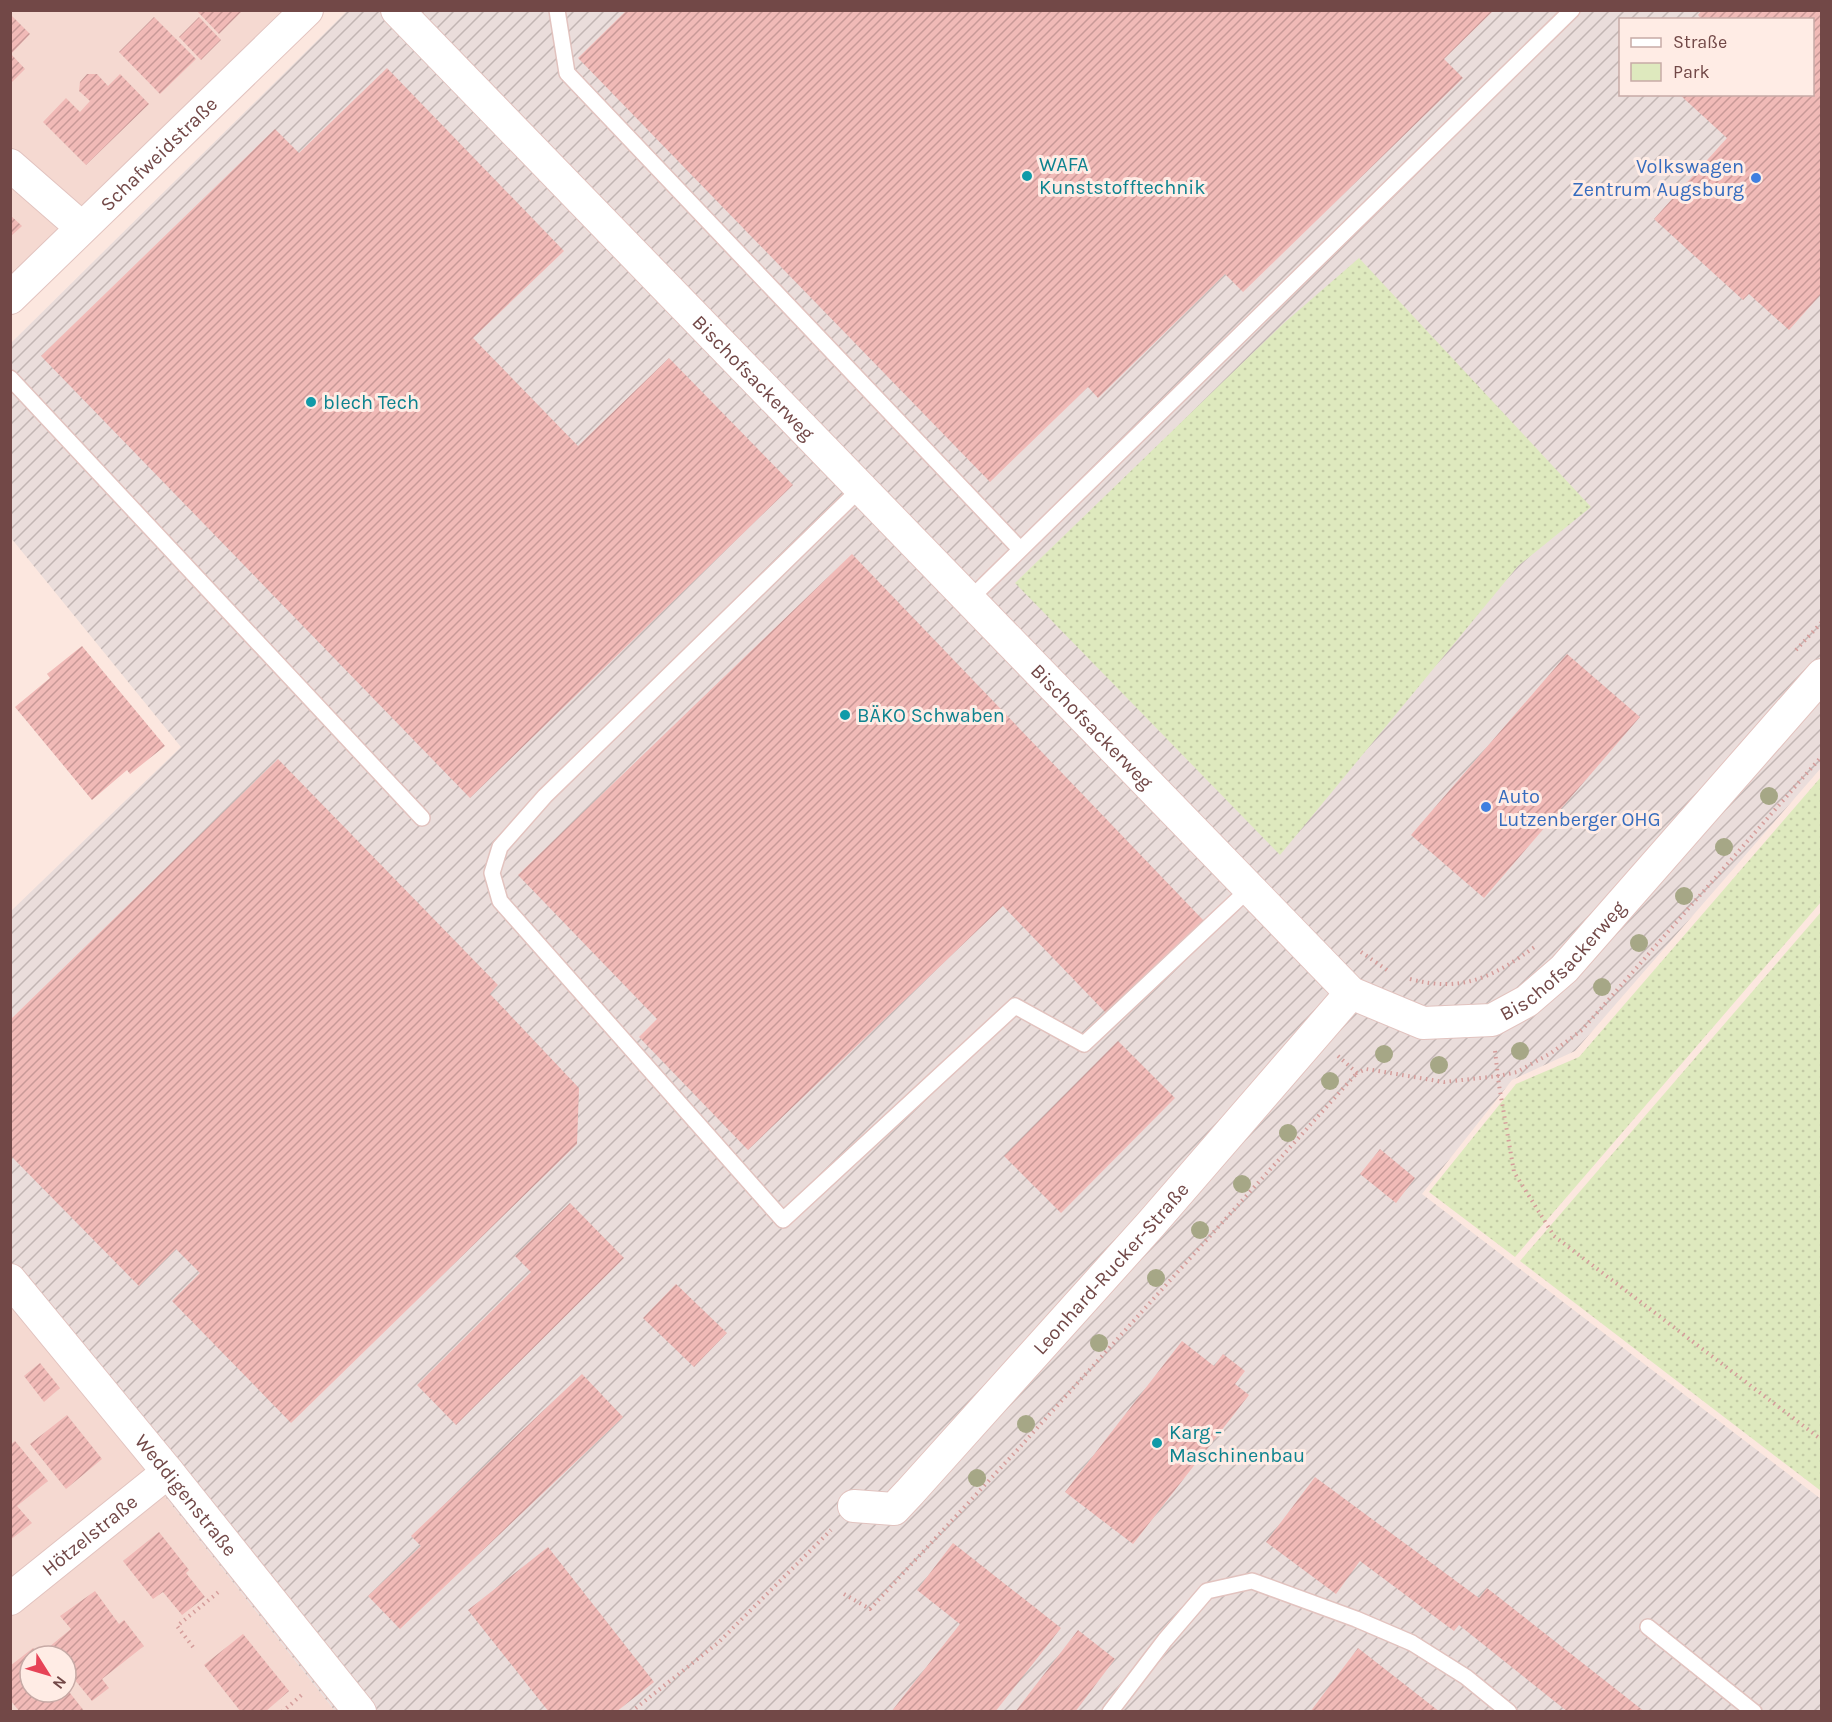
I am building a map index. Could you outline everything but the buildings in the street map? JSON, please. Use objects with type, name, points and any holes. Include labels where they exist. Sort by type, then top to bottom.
[{"type":"street","name":"Schafweidstraße","points":[[10,298],[307,10]]},
{"type":"street","name":"Bischofsackerweg","points":[[397,10],[1351,993],[1423,1023],[1492,1020],[1527,1001],[1564,969],[1821,675]]},
{"type":"street","points":[[10,165],[81,227]]},
{"type":"street","name":"Leonhard-Rucker-Straße","points":[[854,1506],[894,1509],[1151,1224],[1351,993]]},
{"type":"street","name":"Weddigenstraße","points":[[10,1280],[168,1472],[360,1712]]},
{"type":"street","name":"Hötzelstraße","points":[[10,1599],[168,1472]]},
{"type":"lane","points":[[557,10],[567,73],[1020,549]]},
{"type":"lane","points":[[969,600],[1572,10]]},
{"type":"lane","points":[[10,378],[422,818]]},
{"type":"lane","points":[[861,488],[545,796],[500,847],[492,873],[500,901],[783,1220],[1015,1006],[1084,1044],[1250,888]]},
{"type":"lane","points":[[1110,1712],[1165,1640],[1207,1591],[1252,1581],[1356,1619],[1412,1643],[1466,1677],[1509,1712]]},
{"type":"lane","points":[[1648,1627],[1754,1712]]},
{"type":"path","points":[[1790,658],[1821,622]]},
{"type":"path","points":[[1403,977],[1432,985],[1466,984],[1507,967],[1544,940]]},
{"type":"path","points":[[1359,951],[1394,974]]},
{"type":"path","points":[[1492,1020],[1499,1085],[1514,1172],[1554,1236],[1821,1440]]},
{"type":"path","points":[[844,1594],[870,1609],[1020,1447],[1357,1072]]},
{"type":"path","points":[[631,1712],[719,1642],[854,1506]]},
{"type":"path","points":[[193,1647],[177,1626],[246,1570]]},
{"type":"shaded area","points":[[11,11],[291,11],[11,283]]},
{"type":"shaded area","points":[[347,11],[1821,11],[1821,768],[1575,1051],[1512,1080],[1422,1194],[1821,1499],[1821,1711],[335,1711],[167,1499],[11,1287],[11,911],[181,747],[11,538],[11,343]]},
{"type":"shaded area","points":[[10,1287],[167,1499],[335,1711],[11,1711]]},
{"type":"green space","points":[[1359,258],[1591,507],[1518,566],[1280,855],[1015,583],[1284,323]]},
{"type":"green space","points":[[1821,777],[1821,902],[1515,1257],[1429,1192],[1516,1084],[1579,1057]]},
{"type":"green space","points":[[1821,912],[1821,1491],[1520,1261]]},
{"type":"place","name":"WAFA Kunststofftechnik","points":[[1027,176]]},
{"type":"place","name":"Volkswagen Zentrum Augsburg","points":[[1756,178]]},
{"type":"place","name":"blech Tech","points":[[311,402]]},
{"type":"place","name":"BÄKO Schwaben","points":[[845,715]]},
{"type":"place","name":"Auto Lutzenberger OHG","points":[[1486,807]]},
{"type":"place","name":"Karg - Maschinenbau","points":[[1157,1443]]}]
